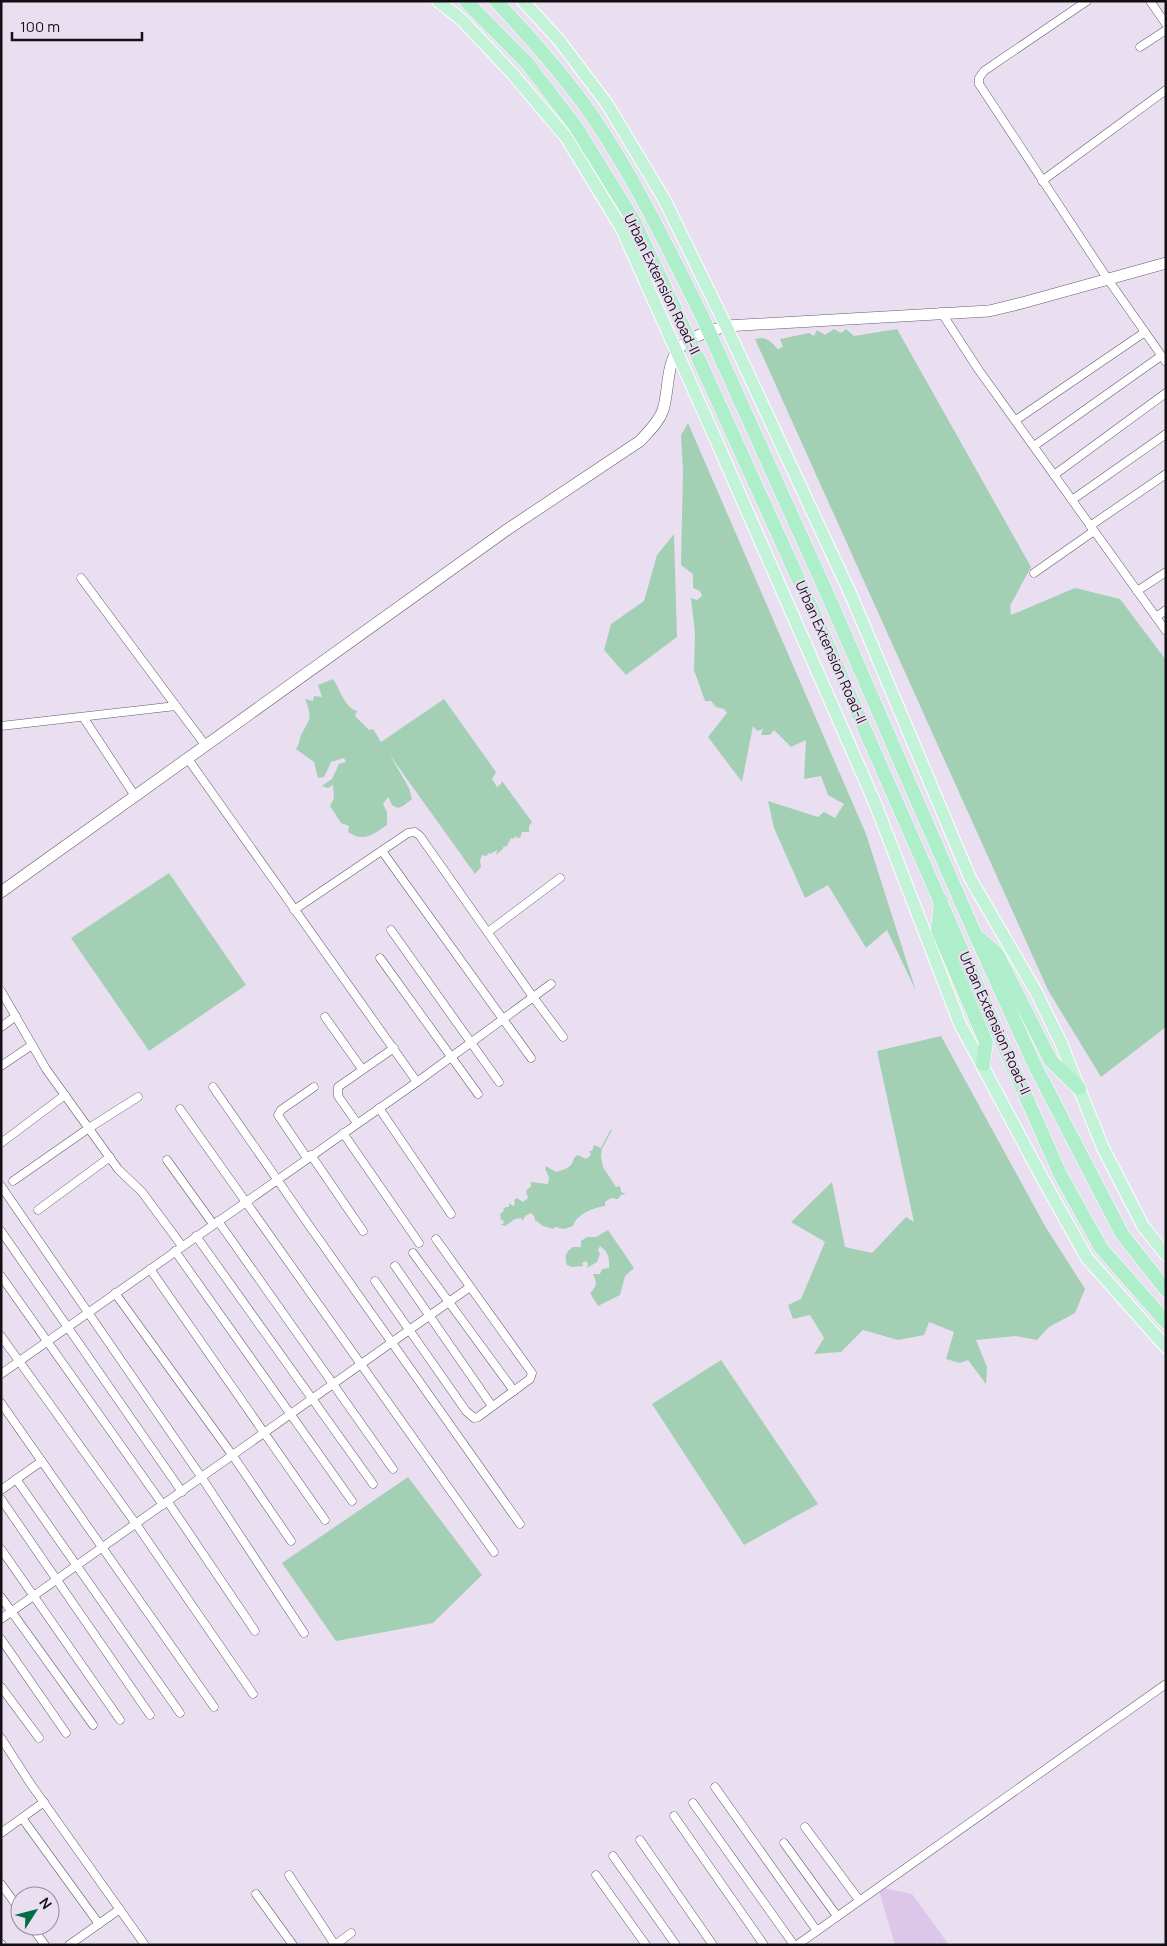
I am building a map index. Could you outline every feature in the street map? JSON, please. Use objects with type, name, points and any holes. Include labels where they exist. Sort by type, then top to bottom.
[{"type":"highway","name":"Urban Extension Road-II","points":[[466,1],[527,63],[576,127],[634,221],[812,607],[1060,1174],[1101,1248],[1166,1322]]},
{"type":"highway","name":"Urban Extension Road-II","points":[[496,1],[542,51],[591,115],[650,211],[701,314],[829,598],[975,934],[1035,1066],[1122,1234],[1166,1290]]},
{"type":"highway","points":[[941,900],[938,930],[986,1042],[983,1064]]},
{"type":"highway","points":[[975,934],[997,954],[1052,1061],[1079,1088]]},
{"type":"main road","points":[[438,1],[461,19],[511,72],[566,137],[622,229],[875,803],[960,1024],[1087,1258],[1166,1348]]},
{"type":"main road","points":[[523,1],[558,39],[607,104],[664,199],[726,326],[851,595],[970,878],[1035,990],[1061,1043],[1103,1148],[1143,1226],[1166,1255]]},
{"type":"main road","points":[[1,892],[508,529],[640,441],[657,422],[663,410],[671,368],[676,354],[688,341],[726,326],[941,312],[989,311],[1166,263]]},
{"type":"street","points":[[1034,446],[1164,359],[1107,278],[980,88],[979,78],[984,71],[1087,1]]},
{"type":"street","points":[[1150,1],[1166,24]]},
{"type":"street","points":[[1140,47],[1166,30]]},
{"type":"street","points":[[1042,181],[1166,90]]},
{"type":"street","points":[[941,312],[978,369],[1166,631]]},
{"type":"street","points":[[1016,420],[1146,332]]},
{"type":"street","points":[[1054,475],[1166,393]]},
{"type":"street","points":[[1072,500],[1166,434]]},
{"type":"street","points":[[1034,573],[1166,474]]},
{"type":"street","points":[[1137,592],[1166,572]]},
{"type":"street","points":[[81,578],[206,746]]},
{"type":"street","points":[[1156,617],[1166,610]]},
{"type":"street","points":[[1,726],[176,706]]},
{"type":"street","points":[[83,717],[136,796]]},
{"type":"street","points":[[188,759],[394,1048],[416,1082]]},
{"type":"street","points":[[294,910],[408,833],[415,832],[420,836],[563,1037]]},
{"type":"street","points":[[382,851],[531,1058]]},
{"type":"street","points":[[488,932],[560,878]]},
{"type":"street","points":[[391,930],[499,1082]]},
{"type":"street","points":[[380,958],[478,1094]]},
{"type":"street","points":[[1,1374],[416,1082],[551,984]]},
{"type":"street","points":[[1,991],[46,1069],[123,1175],[142,1192],[182,1246]]},
{"type":"street","points":[[1,1026],[16,1016]]},
{"type":"street","points":[[324,1018],[362,1070]]},
{"type":"street","points":[[1,1066],[32,1045]]},
{"type":"street","points":[[356,1123],[337,1092],[338,1087],[394,1048]]},
{"type":"street","points":[[213,1087],[520,1524]]},
{"type":"street","points":[[314,1087],[281,1110],[278,1115],[363,1231]]},
{"type":"street","points":[[1,1143],[65,1095]]},
{"type":"street","points":[[14,1180],[138,1097]]},
{"type":"street","points":[[378,1108],[451,1214]]},
{"type":"street","points":[[180,1109],[494,1552]]},
{"type":"street","points":[[343,1133],[419,1243]]},
{"type":"street","points":[[38,1210],[110,1157]]},
{"type":"street","points":[[167,1160],[216,1222],[335,1384],[393,1469]]},
{"type":"street","points":[[1,1186],[202,1478],[304,1634]]},
{"type":"street","points":[[1,1231],[182,1492]]},
{"type":"street","points":[[196,1236],[373,1484]]},
{"type":"street","points":[[375,1281],[471,1417],[478,1417],[530,1379],[532,1373],[436,1239]]},
{"type":"street","points":[[175,1251],[352,1501]]},
{"type":"street","points":[[413,1253],[514,1391]]},
{"type":"street","points":[[395,1266],[492,1406]]},
{"type":"street","points":[[150,1269],[324,1520]]},
{"type":"street","points":[[1,1276],[256,1631]]},
{"type":"street","points":[[1,1619],[292,1415],[470,1287]]},
{"type":"street","points":[[116,1293],[233,1456],[291,1541]]},
{"type":"street","points":[[1,1336],[136,1524],[253,1694]]},
{"type":"street","points":[[1,1403],[214,1707]]},
{"type":"street","points":[[1,1490],[42,1461]]},
{"type":"street","points":[[16,1479],[180,1713]]},
{"type":"street","points":[[1,1499],[150,1715]]},
{"type":"street","points":[[1,1549],[120,1720]]},
{"type":"street","points":[[1,1597],[93,1724]]},
{"type":"street","points":[[1,1639],[66,1732]]},
{"type":"street","points":[[694,1803],[795,1945],[808,1942],[817,1931],[859,1900],[1166,1684]]},
{"type":"street","points":[[1,1686],[39,1738]]},
{"type":"street","points":[[1,1738],[145,1945]]},
{"type":"street","points":[[715,1787],[817,1931]]},
{"type":"street","points":[[1,1833],[44,1802]]},
{"type":"street","points":[[674,1816],[764,1945]]},
{"type":"street","points":[[22,1818],[99,1924]]},
{"type":"street","points":[[806,1826],[859,1900]]},
{"type":"street","points":[[640,1840],[713,1945]]},
{"type":"street","points":[[784,1843],[837,1916]]},
{"type":"street","points":[[613,1856],[676,1945]]},
{"type":"street","points":[[289,1875],[335,1945],[351,1933]]},
{"type":"street","points":[[596,1875],[646,1945]]},
{"type":"street","points":[[1,1884],[10,1896]]},
{"type":"street","points":[[256,1894],[293,1945]]},
{"type":"street","points":[[69,1945],[120,1910]]},
{"type":"shaded area","points":[[834,329],[841,333],[846,329],[854,336],[897,329],[1031,567],[1010,606],[1011,615],[1075,588],[1120,599],[1166,660],[1166,1027],[1101,1077],[1048,990],[755,339],[765,339],[778,349],[783,347],[780,339],[809,333],[814,336],[817,330],[825,335]]},
{"type":"shaded area","points":[[688,423],[866,834],[916,991],[887,930],[866,948],[828,885],[805,898],[774,828],[768,801],[818,817],[824,812],[835,818],[844,804],[828,795],[821,776],[804,779],[806,740],[791,747],[774,730],[770,735],[761,735],[763,729],[757,731],[753,726],[742,782],[708,737],[727,713],[724,709],[716,707],[711,701],[705,701],[694,670],[695,633],[691,598],[697,600],[702,596],[700,591],[693,588],[693,574],[681,565],[683,471],[681,435]]},
{"type":"shaded area","points":[[674,534],[677,637],[626,675],[604,650],[611,624],[644,601],[657,555]]},
{"type":"shaded area","points":[[333,679],[345,702],[357,711],[355,716],[369,730],[373,729],[381,742],[444,699],[496,772],[492,779],[497,787],[502,781],[532,822],[529,826],[529,832],[522,832],[520,838],[516,836],[513,839],[511,838],[507,846],[503,847],[496,855],[497,850],[490,854],[488,853],[487,856],[482,855],[481,867],[475,874],[389,754],[409,788],[412,799],[398,808],[392,805],[388,797],[383,804],[387,812],[387,825],[373,834],[359,837],[348,832],[349,826],[341,823],[330,806],[334,798],[333,785],[328,788],[322,786],[332,779],[339,764],[346,762],[344,758],[331,762],[324,777],[318,778],[314,762],[296,749],[310,717],[305,699],[313,701],[314,696],[322,697],[318,685]]},
{"type":"shaded area","points":[[169,873],[246,985],[149,1051],[71,938]]},
{"type":"shaded area","points":[[941,1036],[1045,1226],[1085,1289],[1075,1313],[1049,1327],[1037,1340],[1016,1336],[976,1340],[987,1367],[986,1384],[968,1360],[960,1363],[946,1359],[954,1332],[929,1322],[924,1335],[898,1340],[863,1330],[841,1352],[814,1354],[824,1338],[810,1315],[793,1319],[788,1305],[801,1299],[825,1242],[791,1222],[832,1182],[845,1247],[872,1253],[906,1217],[914,1222],[877,1051]]},
{"type":"shaded area","points":[[611,1129],[602,1149],[603,1167],[616,1187],[620,1186],[621,1192],[626,1194],[621,1195],[618,1199],[611,1198],[605,1202],[605,1206],[586,1212],[578,1218],[573,1226],[564,1229],[555,1227],[553,1229],[543,1226],[535,1220],[531,1213],[525,1216],[523,1221],[521,1218],[515,1219],[505,1226],[500,1224],[503,1224],[504,1221],[501,1220],[500,1214],[504,1211],[503,1209],[509,1207],[509,1203],[513,1206],[515,1204],[514,1200],[517,1198],[523,1202],[528,1198],[526,1191],[531,1186],[531,1182],[548,1184],[549,1177],[545,1169],[546,1166],[556,1172],[570,1166],[578,1155],[586,1159],[591,1155],[589,1151],[592,1151],[594,1145],[601,1148]]},
{"type":"shaded area","points":[[608,1230],[634,1268],[625,1276],[620,1295],[598,1306],[590,1293],[596,1284],[593,1274],[600,1274],[602,1269],[609,1268],[607,1253],[600,1246],[597,1262],[587,1268],[588,1264],[586,1261],[582,1263],[583,1266],[572,1267],[567,1265],[566,1257],[573,1247],[581,1247],[581,1241],[587,1237],[596,1237]]},
{"type":"shaded area","points":[[721,1360],[818,1504],[744,1545],[652,1404]]},
{"type":"shaded area","points":[[408,1477],[482,1575],[433,1623],[336,1641],[282,1563]]},
{"type":"shaded area","points":[[878,1887],[912,1894],[949,1945],[895,1945]]}]
